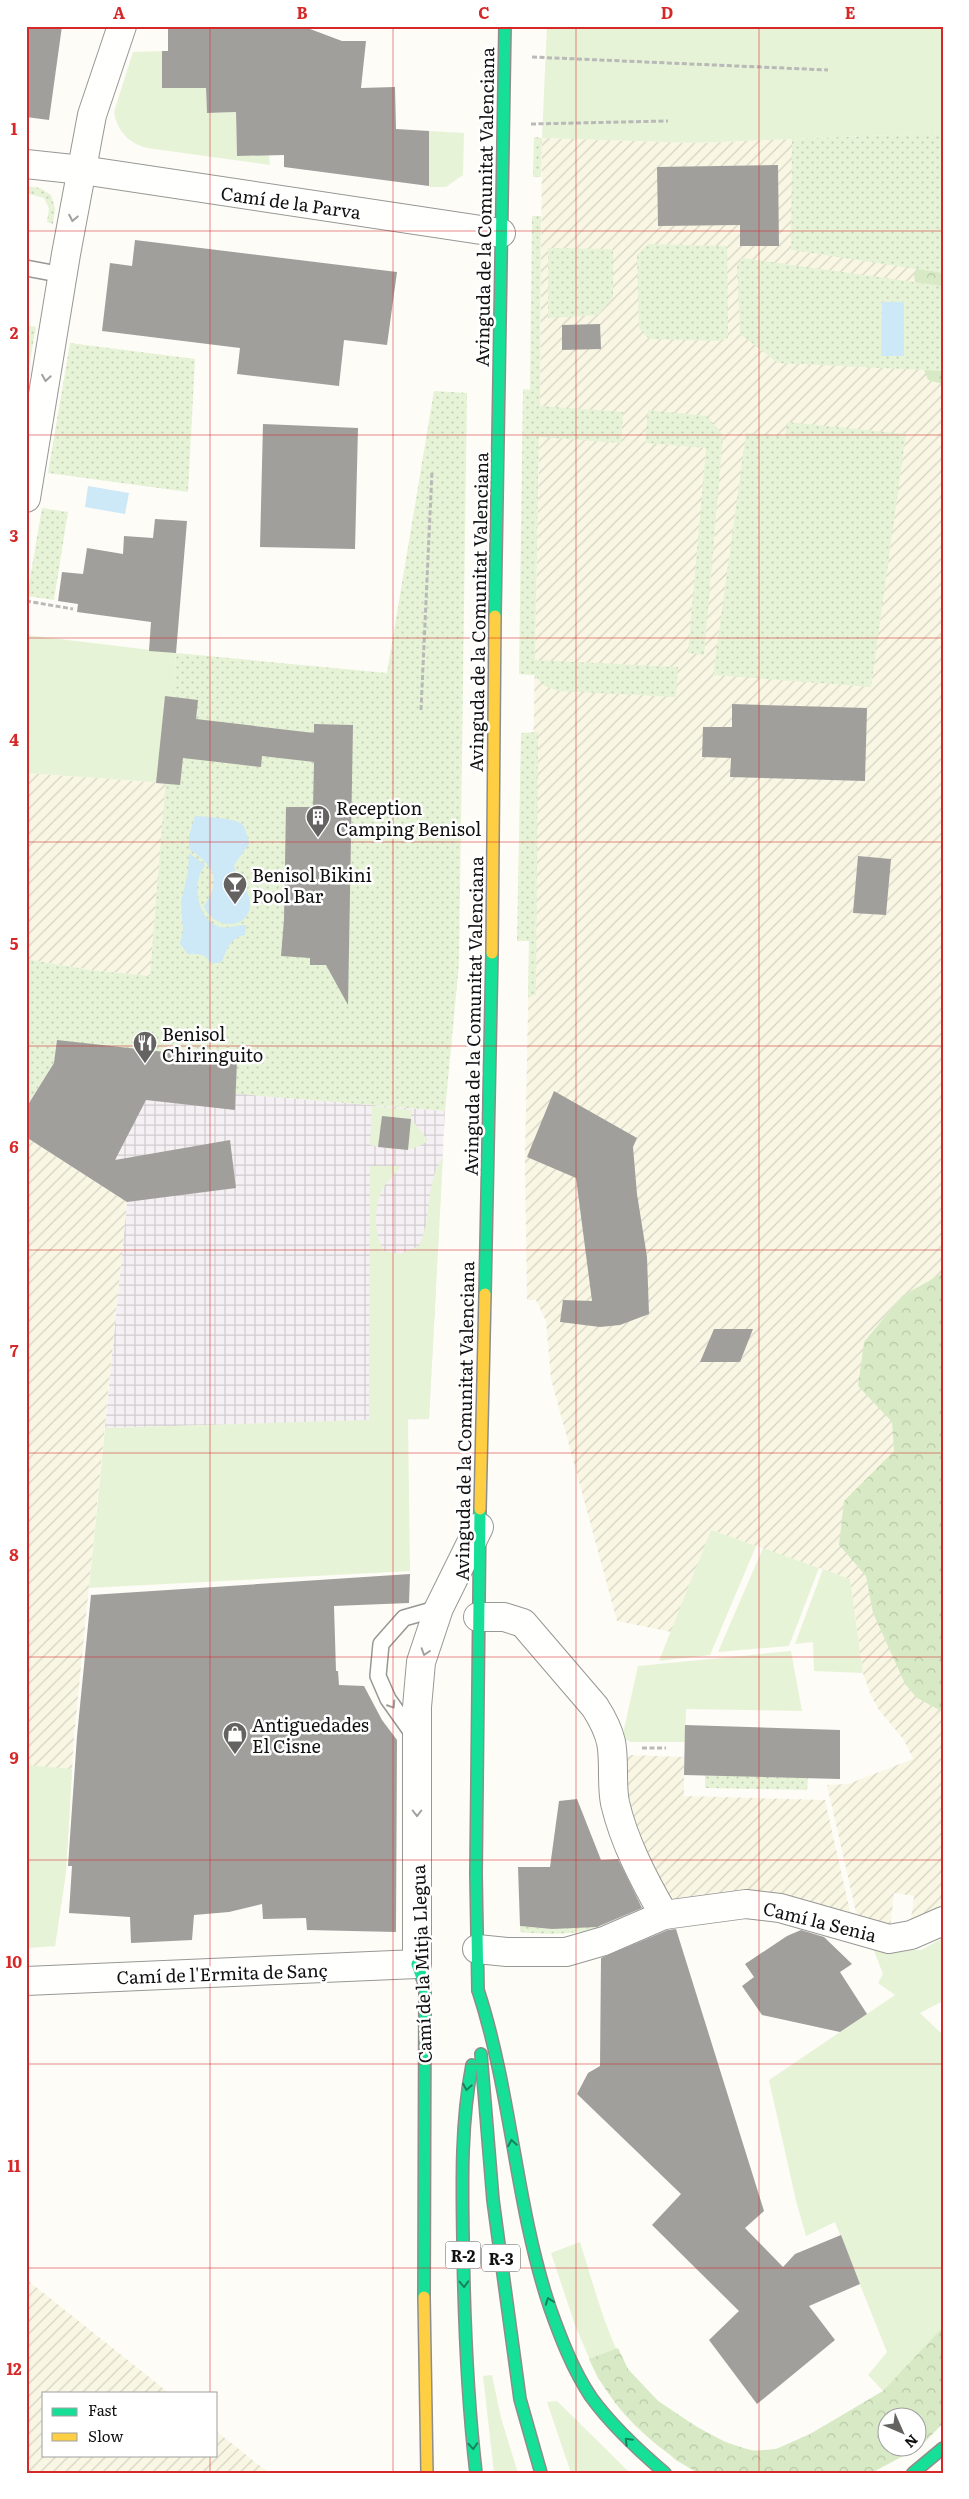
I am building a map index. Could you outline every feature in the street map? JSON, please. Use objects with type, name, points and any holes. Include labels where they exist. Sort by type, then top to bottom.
[{"type":"main road","name":"Avinguda de la Comunitat Valenciana","points":[[478,1990],[479,1527],[494,866],[494,705],[505,26]]},
{"type":"main road","name":"Camí de la Mitja Llegua","points":[[417,1964],[425,1986],[424,2347],[427,2473]]},
{"type":"main road","name":"R-3","points":[[478,1990],[480,2040],[493,2200],[520,2399],[541,2473]]},
{"type":"main road","points":[[478,1990],[498,2058],[529,2232],[540,2277],[563,2339],[575,2368],[620,2432],[665,2473]]},
{"type":"main road","name":"R-2","points":[[476,2473],[467,2354],[463,2132],[466,2088],[480,2040]]},
{"type":"main road","points":[[913,2473],[943,2448]]},
{"type":"street","points":[[26,498],[92,115],[122,26]]},
{"type":"street","name":"Camí de la Parva","points":[[26,164],[82,170],[501,232]]},
{"type":"street","name":"Camí de la Mitja Llegua","points":[[417,1964],[416,1707],[422,1662],[439,1608],[479,1527]]},
{"type":"street","points":[[478,1617],[504,1617],[524,1623],[595,1707],[604,1722],[611,1742],[615,1801],[618,1815],[633,1855],[664,1914]]},
{"type":"street","name":"Camí la Senia","points":[[478,1949],[507,1952],[566,1952],[604,1941],[664,1914],[738,1905],[780,1908],[890,1939],[912,1935],[943,1920]]},
{"type":"street","name":"Camí de l'Ermita de Sanç","points":[[26,1981],[417,1964]]},
{"type":"lane","points":[[26,268],[63,275]]},
{"type":"lane","points":[[416,1740],[388,1699],[378,1676],[381,1644],[404,1618],[439,1608]]},
{"type":"path","points":[[504,53],[545,58],[828,70]]},
{"type":"path","points":[[502,124],[668,121]]},
{"type":"path","points":[[421,710],[432,472]]},
{"type":"path","points":[[26,601],[73,609]]},
{"type":"shaded area","points":[[943,133],[943,1913],[910,1927],[914,1896],[894,1893],[890,1930],[858,1921],[827,1785],[848,1784],[913,1759],[904,1740],[879,1710],[871,1696],[863,1673],[850,1579],[711,1530],[671,1632],[617,1621],[551,1379],[546,1321],[536,1300],[527,1300],[525,1160],[540,406],[542,138],[697,143]]},
{"type":"shaded area","points":[[26,773],[166,783],[150,976],[90,970],[26,959]]},
{"type":"shaded area","points":[[34,1067],[261,1096],[445,1111],[429,1419],[105,1428],[127,1202],[26,1137],[26,1079]]},
{"type":"shaded area","points":[[26,1137],[127,1202],[74,1737],[66,1872],[55,1946],[26,1948]]},
{"type":"shaded area","points":[[631,1755],[684,1757],[684,1796],[825,1800],[852,1920],[669,1903],[636,1847],[622,1758]]},
{"type":"shaded area","points":[[26,2279],[168,2392],[42,2392],[42,2456],[218,2456],[218,2433],[269,2473],[26,2473]]},
{"type":"green space","points":[[547,26],[943,26],[943,133],[697,143],[542,138]]},
{"type":"green space","points":[[162,51],[162,88],[206,88],[207,113],[236,112],[237,156],[269,155],[270,165],[147,148],[135,143],[125,135],[118,125],[114,112],[133,52]]},
{"type":"green space","points":[[429,131],[464,133],[463,175],[446,187],[429,187]]},
{"type":"green space","points":[[943,133],[943,273],[791,250],[792,139]]},
{"type":"green space","points":[[534,137],[542,138],[541,177],[533,177]]},
{"type":"green space","points":[[26,186],[40,188],[51,195],[55,208],[53,224],[47,222],[49,208],[44,198],[26,193]]},
{"type":"green space","points":[[532,216],[541,216],[540,406],[623,412],[621,443],[539,437],[535,660],[678,667],[676,697],[558,691],[545,686],[534,675],[519,674],[523,389],[530,390]]},
{"type":"green space","points":[[648,244],[727,246],[728,338],[719,341],[649,339],[639,328],[637,255]]},
{"type":"green space","points":[[548,248],[613,249],[613,297],[598,315],[548,318]]},
{"type":"green space","points":[[742,258],[943,286],[943,371],[778,363],[740,334],[737,265]]},
{"type":"green space","points":[[920,260],[943,260],[943,384],[928,380],[917,352],[914,274]]},
{"type":"green space","points":[[26,325],[36,327],[29,366],[26,365],[26,348],[30,332],[26,331]]},
{"type":"green space","points":[[70,343],[195,359],[188,492],[48,473]]},
{"type":"green space","points":[[434,391],[467,393],[459,964],[445,1111],[261,1096],[47,1074],[26,1108],[26,959],[90,970],[150,976],[176,653],[387,673]]},
{"type":"green space","points":[[648,410],[707,416],[723,435],[704,655],[688,653],[706,448],[645,443]]},
{"type":"green space","points":[[788,422],[906,434],[871,687],[713,675],[746,433],[785,436]]},
{"type":"green space","points":[[42,508],[68,512],[54,600],[27,596]]},
{"type":"green space","points":[[26,635],[176,653],[166,783],[26,773]]},
{"type":"green space","points":[[538,732],[536,995],[528,996],[529,941],[517,941],[521,733]]},
{"type":"green space","points":[[372,1106],[412,1110],[411,1119],[428,1140],[408,1149],[393,1149],[370,1145]]},
{"type":"green space","points":[[443,1157],[429,1419],[408,1419],[410,1571],[89,1588],[105,1428],[369,1420],[370,1166],[401,1166],[381,1192],[376,1215],[378,1237],[384,1251],[400,1254],[419,1246],[424,1232],[433,1179]]},
{"type":"green space","points":[[943,1273],[943,1712],[917,1698],[905,1684],[873,1613],[866,1576],[839,1545],[844,1501],[894,1451],[892,1422],[858,1386],[864,1342],[902,1296]]},
{"type":"green space","points":[[711,1530],[756,1546],[710,1655],[659,1661]]},
{"type":"green space","points":[[763,1548],[819,1568],[789,1646],[718,1652]]},
{"type":"green space","points":[[823,1569],[850,1579],[863,1673],[814,1671],[813,1642],[795,1644]]},
{"type":"green space","points":[[791,1651],[802,1711],[686,1709],[685,1742],[631,1742],[622,1738],[638,1666]]},
{"type":"green space","points":[[26,1765],[72,1769],[66,1872],[55,1946],[26,1948]]},
{"type":"green space","points":[[705,1775],[808,1778],[807,1790],[705,1788]]},
{"type":"green space","points":[[600,1924],[600,1929],[580,1932],[550,1934],[520,1932],[520,1926],[552,1929]]},
{"type":"green space","points":[[943,1938],[943,2001],[920,2013],[943,2035],[943,2423],[926,2441],[926,2406],[876,2406],[876,2456],[903,2456],[871,2473],[698,2473],[675,2460],[598,2379],[575,2325],[551,2253],[580,2242],[613,2342],[628,2370],[654,2398],[697,2427],[724,2441],[758,2451],[776,2449],[818,2431],[883,2391],[868,2375],[887,2352],[835,2222],[806,2236],[796,2201],[769,2080],[895,1995],[878,1983],[883,1974],[873,1948],[921,1950]]},
{"type":"green space","points":[[943,2327],[943,2423],[926,2441],[926,2406],[876,2406],[876,2456],[903,2456],[871,2473],[698,2473],[665,2451],[634,2425],[609,2394],[589,2359],[618,2348],[628,2369],[658,2401],[697,2427],[725,2442],[753,2451],[776,2449],[810,2434],[883,2391]]},
{"type":"green space","points":[[492,2375],[501,2418],[518,2473],[494,2473],[483,2376]]},
{"type":"green space","points":[[557,2401],[630,2473],[571,2473],[547,2402]]},
{"type":"water","points":[[882,302],[904,302],[904,356],[881,356]]},
{"type":"water","points":[[88,486],[129,493],[125,514],[85,507]]},
{"type":"water","points":[[195,816],[235,821],[243,825],[246,831],[249,844],[234,865],[250,900],[250,906],[243,920],[236,923],[221,923],[208,913],[204,906],[210,897],[214,881],[209,867],[189,849],[189,836]]},
{"type":"water","points":[[189,853],[205,865],[198,880],[197,888],[200,906],[204,914],[219,927],[246,925],[245,935],[232,942],[221,963],[210,963],[206,957],[198,954],[188,954],[180,944],[183,931],[181,902],[188,872]]},
{"type":"building","points":[[26,26],[62,26],[49,120],[26,117]]},
{"type":"building","points":[[168,26],[302,26],[342,41],[366,41],[361,88],[395,87],[396,129],[429,131],[429,186],[284,167],[284,155],[237,156],[236,112],[207,113],[206,88],[162,88],[162,51],[168,51]]},
{"type":"building","points":[[778,165],[779,246],[740,246],[740,225],[658,226],[657,167]]},
{"type":"building","points":[[135,240],[397,272],[387,345],[344,340],[339,386],[237,374],[240,348],[102,331],[110,263],[132,266]]},
{"type":"building","points":[[600,324],[601,349],[562,350],[562,325]]},
{"type":"building","points":[[263,424],[358,428],[355,549],[260,547]]},
{"type":"building","points":[[155,519],[187,521],[176,653],[149,651],[151,622],[77,612],[78,604],[58,601],[62,572],[83,574],[87,548],[123,554],[124,536],[153,538]]},
{"type":"building","name":"Reception Camping Benisol","points":[[165,696],[198,700],[196,719],[314,733],[314,724],[353,725],[348,1005],[326,965],[310,965],[310,958],[281,956],[284,919],[286,807],[313,807],[314,762],[262,756],[261,767],[183,758],[180,785],[156,783]]},
{"type":"building","points":[[732,704],[867,708],[865,781],[730,777],[731,758],[702,757],[703,727],[732,727]]},
{"type":"building","points":[[858,856],[891,859],[886,915],[853,913]]},
{"type":"building","points":[[57,1040],[237,1060],[235,1110],[146,1100],[115,1160],[230,1140],[236,1188],[127,1202],[26,1137],[26,1108],[54,1063]]},
{"type":"building","points":[[554,1091],[637,1138],[633,1147],[637,1194],[647,1257],[649,1314],[620,1325],[600,1327],[560,1322],[563,1300],[592,1301],[576,1178],[527,1157]]},
{"type":"building","points":[[382,1116],[411,1119],[408,1150],[378,1147]]},
{"type":"building","points":[[714,1329],[753,1329],[740,1362],[700,1362]]},
{"type":"building","name":"Antiguedades El Cisne","points":[[410,1574],[409,1603],[334,1606],[336,1671],[338,1671],[339,1685],[364,1686],[382,1720],[397,1740],[396,1932],[307,1930],[306,1918],[263,1919],[262,1904],[229,1912],[194,1915],[192,1940],[131,1943],[130,1917],[69,1913],[72,1866],[68,1866],[77,1736],[91,1595]]},
{"type":"building","points":[[685,1725],[840,1730],[840,1779],[684,1775]]},
{"type":"building","points":[[577,1799],[601,1860],[618,1859],[642,1908],[597,1927],[552,1929],[520,1926],[518,1867],[550,1867],[559,1801]]},
{"type":"building","points":[[676,1929],[764,2211],[745,2228],[783,2267],[795,2254],[841,2235],[860,2284],[809,2306],[835,2340],[757,2404],[709,2340],[739,2311],[652,2225],[681,2194],[577,2094],[588,2073],[600,2066],[601,1958],[668,1930]]},
{"type":"building","points":[[801,1930],[824,1937],[852,1964],[840,1972],[867,2014],[840,2032],[762,2015],[742,1986],[754,1977],[745,1964],[787,1936]]},
{"type":"traffic: fast","points":[[495,616],[505,26]]},
{"type":"traffic: fast","points":[[485,1294],[492,953]]},
{"type":"traffic: fast","points":[[478,1990],[476,1874],[480,1509]]},
{"type":"traffic: fast","points":[[417,1964],[425,1986],[424,2297]]},
{"type":"traffic: fast","points":[[478,1990],[499,2069],[538,2269],[550,2308],[573,2365],[591,2397],[626,2437],[665,2473]]},
{"type":"traffic: fast","points":[[481,2054],[493,2200],[520,2399],[541,2473]]},
{"type":"traffic: fast","points":[[472,2065],[464,2130],[463,2217],[464,2298],[470,2414],[476,2473]]},
{"type":"traffic: fast","points":[[913,2473],[943,2448]]},
{"type":"traffic: slow","points":[[492,953],[495,616]]},
{"type":"traffic: slow","points":[[480,1509],[485,1294]]},
{"type":"traffic: slow","points":[[424,2297],[427,2473]]},
{"type":"place","name":"Reception Camping Benisol","points":[[318,838]]},
{"type":"place","name":"Benisol Bikini Pool Bar","points":[[235,905]]},
{"type":"place","name":"Benisol Chiringuito","points":[[145,1064]]},
{"type":"place","name":"Antiguedades El Cisne","points":[[235,1755]]}]
